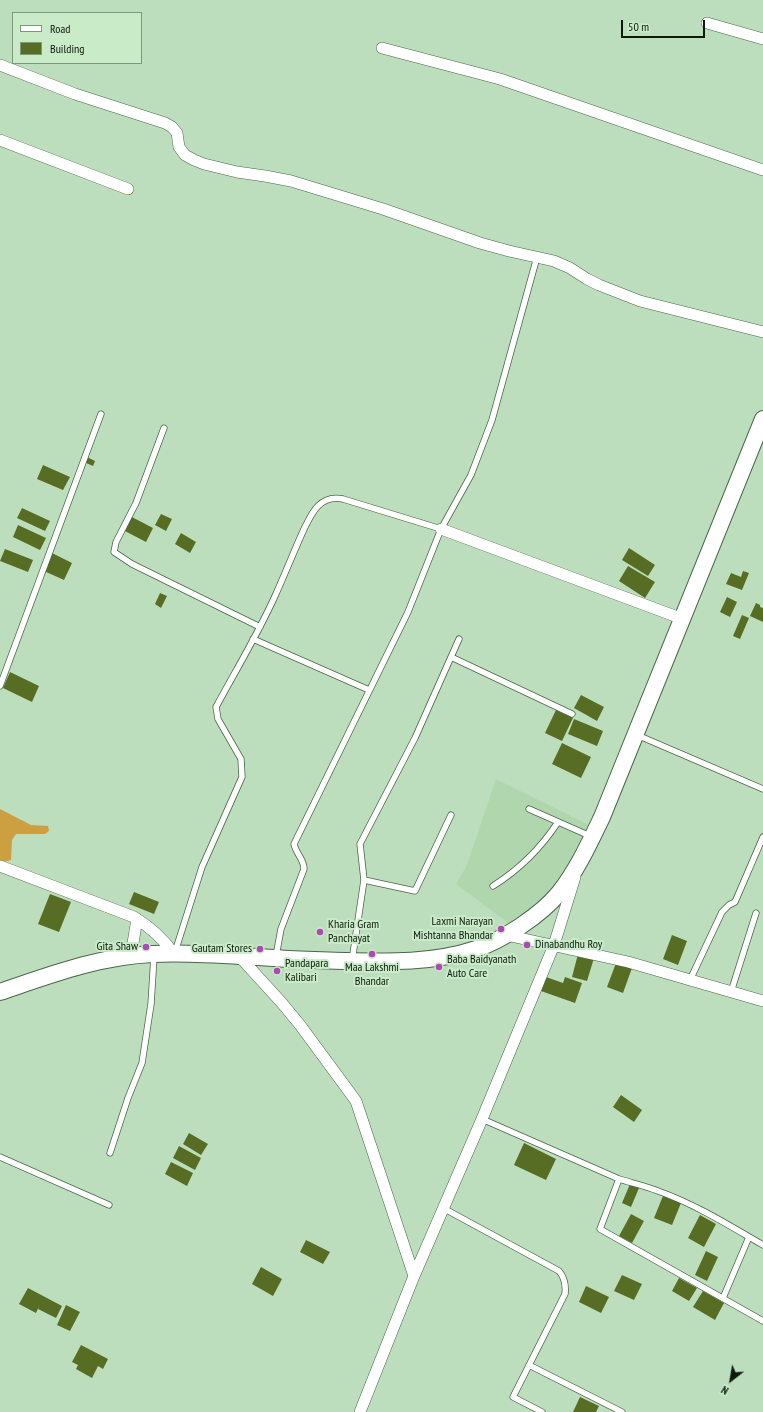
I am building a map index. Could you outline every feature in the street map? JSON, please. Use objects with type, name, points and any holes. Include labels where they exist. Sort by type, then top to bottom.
[{"type":"main road","points":[[0,992],[80,966],[131,955],[174,954],[388,962],[441,957],[476,949],[506,935],[537,914],[558,894],[579,865],[602,817],[763,419]]},
{"type":"street","points":[[707,23],[763,39]]},
{"type":"street","points":[[382,48],[500,79],[763,170]]},
{"type":"street","points":[[0,65],[75,94],[165,123],[172,127],[177,133],[179,147],[185,155],[204,164],[237,172],[291,181],[383,209],[480,243],[554,261],[570,268],[593,282],[640,301],[763,332]]},
{"type":"street","points":[[0,140],[128,189]]},
{"type":"street","points":[[441,529],[683,619]]},
{"type":"street","points":[[360,1412],[414,1276],[482,1119],[554,945],[579,865]]},
{"type":"street","points":[[0,866],[137,919],[160,936],[174,954]]},
{"type":"street","points":[[131,955],[137,919]]},
{"type":"street","points":[[506,935],[628,962],[763,1001]]},
{"type":"street","points":[[239,956],[276,996],[320,1050],[356,1101],[414,1276]]},
{"type":"lane","points":[[276,958],[281,929],[304,869],[302,859],[295,850],[294,844],[408,612],[441,529],[471,476],[492,420],[538,257]]},
{"type":"lane","points":[[0,686],[101,414]]},
{"type":"lane","points":[[164,428],[136,503],[116,542],[114,552],[132,564],[260,627]]},
{"type":"lane","points":[[174,954],[202,868],[242,777],[243,769],[241,759],[218,719],[216,707],[260,627],[311,515],[322,502],[332,498],[344,499],[441,529]]},
{"type":"lane","points":[[253,639],[369,690]]},
{"type":"lane","points":[[352,961],[364,880],[360,844],[415,738],[459,639]]},
{"type":"lane","points":[[451,657],[572,714]]},
{"type":"lane","points":[[636,734],[763,789]]},
{"type":"lane","points":[[529,809],[592,837]]},
{"type":"lane","points":[[364,880],[415,891],[451,815]]},
{"type":"lane","points":[[493,886],[526,862],[545,841],[558,822]]},
{"type":"lane","points":[[690,980],[722,912],[729,904],[735,902],[763,837]]},
{"type":"lane","points":[[731,992],[756,913]]},
{"type":"lane","points":[[110,1153],[128,1098],[142,1063],[151,1004],[154,954]]},
{"type":"lane","points":[[482,1119],[619,1179],[639,1184],[673,1197],[763,1245]]},
{"type":"lane","points":[[0,1157],[109,1205]]},
{"type":"lane","points":[[619,1179],[600,1229],[763,1321]]},
{"type":"lane","points":[[443,1208],[559,1271],[562,1275],[566,1284],[565,1294],[513,1397],[542,1412]]},
{"type":"lane","points":[[723,1298],[749,1237]]},
{"type":"lane","points":[[529,1365],[622,1412]]},
{"type":"shaded area","points":[[496,779],[589,825],[569,863],[541,902],[511,925],[456,884],[467,865]]},
{"type":"shaded area","points":[[0,809],[31,825],[48,826],[49,831],[45,834],[16,834],[12,840],[11,860],[3,862],[0,860]]},
{"type":"building","points":[[87,457],[95,461],[93,466],[84,462]]},
{"type":"building","points":[[43,465],[70,477],[63,490],[37,479]]},
{"type":"building","points":[[22,508],[50,521],[45,531],[17,518]]},
{"type":"building","points":[[161,514],[172,519],[166,531],[155,525]]},
{"type":"building","points":[[130,516],[153,528],[146,542],[123,530]]},
{"type":"building","points":[[18,525],[46,538],[40,550],[13,537]]},
{"type":"building","points":[[181,533],[196,542],[190,553],[175,544]]},
{"type":"building","points":[[629,548],[655,565],[648,576],[622,560]]},
{"type":"building","points":[[5,549],[33,560],[28,572],[0,561]]},
{"type":"building","points":[[52,553],[72,563],[64,580],[44,571]]},
{"type":"building","points":[[628,566],[655,582],[645,598],[619,581]]},
{"type":"building","points":[[743,571],[749,573],[742,590],[726,584],[731,573],[741,577]]},
{"type":"building","points":[[160,593],[167,596],[161,608],[155,604]]},
{"type":"building","points":[[727,597],[737,602],[730,617],[720,612]]},
{"type":"building","points":[[756,603],[763,608],[763,622],[750,616]]},
{"type":"building","points":[[742,615],[749,618],[740,639],[733,636]]},
{"type":"building","points":[[10,672],[39,686],[32,702],[3,688]]},
{"type":"building","points":[[581,695],[604,707],[597,721],[574,708]]},
{"type":"building","points":[[556,710],[573,718],[562,741],[545,733]]},
{"type":"building","points":[[574,719],[603,731],[597,746],[568,734]]},
{"type":"building","points":[[562,743],[591,757],[581,778],[552,764]]},
{"type":"building","points":[[134,892],[159,902],[154,914],[129,904]]},
{"type":"building","points":[[50,894],[71,902],[59,932],[38,924]]},
{"type":"building","points":[[672,935],[687,941],[678,965],[663,959]]},
{"type":"building","points":[[578,954],[594,958],[587,981],[572,977]]},
{"type":"building","points":[[616,963],[632,968],[623,993],[607,987]]},
{"type":"building","points":[[546,977],[563,983],[565,977],[582,983],[575,1003],[541,991]]},
{"type":"building","points":[[621,1095],[642,1110],[634,1122],[613,1107]]},
{"type":"building","points":[[189,1133],[208,1144],[201,1155],[183,1144]]},
{"type":"building","points":[[524,1143],[556,1159],[546,1180],[514,1165]]},
{"type":"building","points":[[179,1146],[201,1158],[195,1170],[173,1158]]},
{"type":"building","points":[[171,1162],[193,1173],[187,1186],[165,1174]]},
{"type":"building","points":[[630,1184],[639,1188],[631,1207],[622,1203]]},
{"type":"building","points":[[663,1196],[681,1203],[672,1225],[654,1218]]},
{"type":"building","points":[[631,1214],[644,1221],[632,1243],[619,1236]]},
{"type":"building","points":[[700,1215],[716,1224],[704,1247],[688,1238]]},
{"type":"building","points":[[306,1240],[330,1252],[323,1264],[300,1252]]},
{"type":"building","points":[[706,1251],[718,1257],[707,1281],[695,1275]]},
{"type":"building","points":[[261,1267],[282,1279],[273,1296],[252,1284]]},
{"type":"building","points":[[622,1275],[642,1284],[634,1300],[614,1291]]},
{"type":"building","points":[[679,1278],[697,1288],[689,1301],[672,1291]]},
{"type":"building","points":[[586,1286],[609,1297],[601,1313],[579,1302]]},
{"type":"building","points":[[28,1288],[62,1306],[56,1318],[38,1309],[40,1304],[36,1313],[19,1304]]},
{"type":"building","points":[[703,1291],[724,1303],[715,1320],[693,1307]]},
{"type":"building","points":[[66,1305],[80,1312],[70,1331],[57,1325]]},
{"type":"building","points":[[81,1345],[108,1359],[103,1369],[98,1366],[92,1378],[76,1369],[78,1365],[72,1362]]},
{"type":"building","points":[[580,1397],[599,1406],[596,1412],[573,1412]]},
{"type":"place","name":"Laxmi Narayan Mishtanna Bhandar","points":[[501,929]]},
{"type":"place","name":"Kharia Gram Panchayat","points":[[320,932]]},
{"type":"place","name":"Dinabandhu Roy","points":[[527,945]]},
{"type":"place","name":"Gita Shaw","points":[[146,947]]},
{"type":"place","name":"Gautam Stores","points":[[260,949]]},
{"type":"place","name":"Maa Lakshmi Bhandar","points":[[372,954]]},
{"type":"place","name":"Baba Baidyanath Auto Care","points":[[439,967]]},
{"type":"place","name":"Pandapara Kalibari","points":[[277,971]]}]
